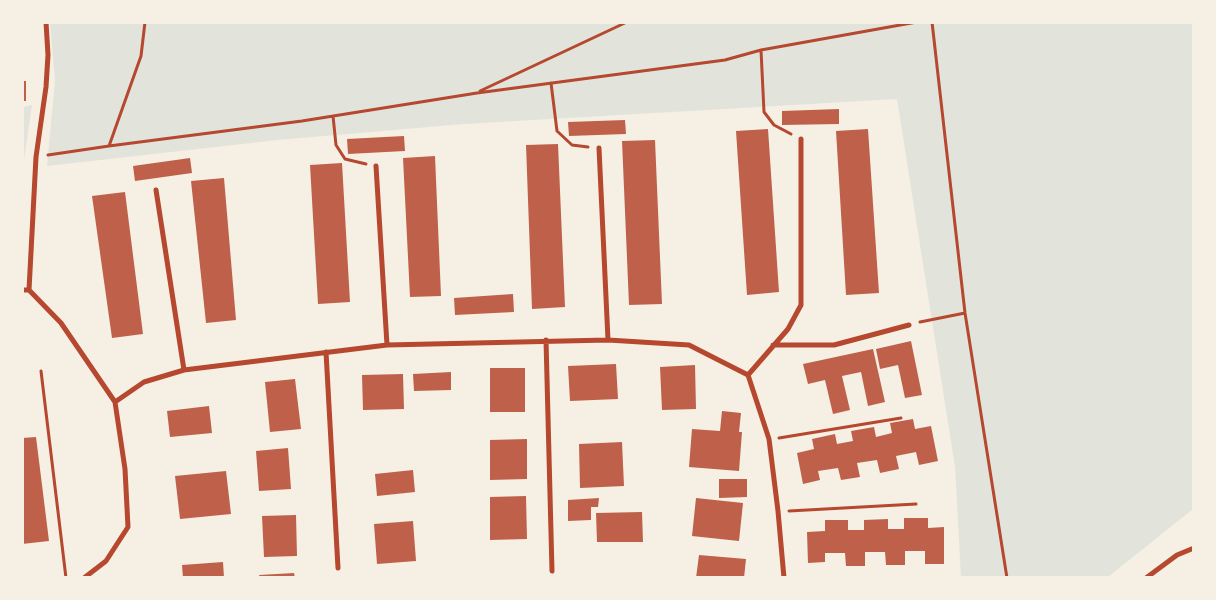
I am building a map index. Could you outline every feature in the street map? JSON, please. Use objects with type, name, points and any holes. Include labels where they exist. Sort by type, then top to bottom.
[{"type":"street","points":[[29,290],[36,157],[46,87],[48,55],[46,22]]},
{"type":"street","points":[[748,375],[788,329],[801,305],[801,139]]},
{"type":"street","points":[[599,148],[608,340]]},
{"type":"street","points":[[376,166],[386,345]]},
{"type":"street","points":[[156,190],[184,370]]},
{"type":"street","points":[[22,290],[29,290],[61,323],[115,402],[125,469],[128,527],[106,561],[84,578]]},
{"type":"street","points":[[773,345],[834,346],[909,325]]},
{"type":"street","points":[[546,340],[552,570]]},
{"type":"street","points":[[115,402],[144,382],[184,370],[386,345],[546,340],[608,340],[689,345],[748,375],[769,439],[784,578]]},
{"type":"street","points":[[326,352],[338,568]]},
{"type":"street","points":[[1146,578],[1177,554],[1194,548]]},
{"type":"path","points":[[109,146],[141,56],[145,22]]},
{"type":"path","points":[[477,93],[627,22]]},
{"type":"path","points":[[36,157],[334,116],[477,93],[725,60],[761,50],[917,22]]},
{"type":"path","points":[[932,22],[965,313],[1007,578]]},
{"type":"path","points":[[761,50],[764,112],[774,126],[801,139]]},
{"type":"path","points":[[551,83],[557,131],[572,145],[599,148]]},
{"type":"path","points":[[334,116],[336,144],[345,158],[376,166]]},
{"type":"path","points":[[909,325],[965,313]]},
{"type":"path","points":[[41,371],[66,578]]},
{"type":"path","points":[[769,439],[901,418]]},
{"type":"path","points":[[778,511],[916,504]]},
{"type":"shaded area","points":[[50,23],[1193,23],[1193,509],[1108,577],[961,577],[955,467],[897,99],[464,124],[278,140],[47,166],[55,80]]},
{"type":"shaded area","points":[[32,105],[23,167],[23,107]]},
{"type":"building","points":[[22,81],[26,81],[26,101],[22,101]]},
{"type":"building","points":[[839,109],[839,124],[782,125],[782,111]]},
{"type":"building","points":[[625,120],[626,134],[569,136],[568,122]]},
{"type":"building","points":[[768,129],[779,292],[747,295],[736,131]]},
{"type":"building","points":[[868,129],[879,293],[846,295],[836,131]]},
{"type":"building","points":[[404,136],[405,151],[348,154],[347,139]]},
{"type":"building","points":[[655,140],[662,304],[629,305],[622,141]]},
{"type":"building","points":[[558,144],[565,307],[532,309],[526,145]]},
{"type":"building","points":[[435,156],[441,296],[410,297],[403,158]]},
{"type":"building","points":[[190,158],[192,173],[135,181],[133,166]]},
{"type":"building","points":[[342,163],[350,302],[318,304],[310,165]]},
{"type":"building","points":[[224,178],[236,320],[206,323],[191,181]]},
{"type":"building","points":[[125,192],[143,334],[112,338],[92,196]]},
{"type":"building","points":[[513,294],[514,312],[455,315],[454,298]]},
{"type":"building","points":[[911,341],[922,395],[905,398],[898,365],[880,369],[876,349]]},
{"type":"building","points":[[873,349],[885,402],[868,406],[861,372],[842,376],[850,410],[833,414],[825,380],[808,384],[803,364]]},
{"type":"building","points":[[616,364],[618,399],[570,401],[568,366]]},
{"type":"building","points":[[695,365],[696,409],[662,410],[660,367]]},
{"type":"building","points":[[490,368],[525,368],[525,412],[490,412]]},
{"type":"building","points":[[451,372],[451,390],[414,391],[413,374]]},
{"type":"building","points":[[403,374],[404,409],[363,410],[362,375]]},
{"type":"building","points":[[295,379],[301,429],[270,432],[265,382]]},
{"type":"building","points":[[209,406],[212,433],[170,437],[167,411]]},
{"type":"building","points":[[722,411],[741,413],[739,432],[742,432],[739,471],[689,467],[692,429],[720,431]]},
{"type":"building","points":[[913,419],[915,429],[931,426],[938,461],[919,465],[916,452],[896,456],[899,469],[880,473],[877,460],[857,463],[860,477],[841,480],[838,468],[818,471],[820,480],[803,484],[797,453],[814,449],[812,439],[835,434],[837,444],[853,441],[851,431],[874,427],[876,437],[892,433],[890,423]]},
{"type":"building","points":[[36,437],[49,541],[22,544],[22,438]]},
{"type":"building","points":[[527,439],[527,479],[490,480],[490,440]]},
{"type":"building","points":[[622,442],[624,486],[580,488],[579,444]]},
{"type":"building","points":[[288,448],[291,489],[259,491],[256,451]]},
{"type":"building","points":[[413,470],[415,492],[377,496],[375,474]]},
{"type":"building","points":[[226,471],[231,514],[180,519],[175,476]]},
{"type":"building","points":[[719,479],[747,479],[747,497],[719,498]]},
{"type":"building","points":[[526,496],[527,539],[490,540],[490,497]]},
{"type":"building","points":[[599,498],[598,507],[591,507],[591,520],[568,521],[568,500]]},
{"type":"building","points":[[696,498],[743,503],[739,541],[692,536]]},
{"type":"building","points":[[642,512],[643,542],[597,542],[596,513]]},
{"type":"building","points":[[296,515],[297,556],[264,557],[262,516]]},
{"type":"building","points":[[904,518],[928,518],[928,528],[944,527],[944,564],[925,564],[925,551],[905,551],[905,565],[886,565],[885,552],[865,552],[865,566],[846,566],[845,553],[825,553],[825,562],[808,563],[807,532],[825,531],[825,520],[848,520],[848,530],[864,530],[864,520],[888,519],[888,529],[904,529]]},
{"type":"building","points":[[413,521],[416,561],[377,564],[374,524]]},
{"type":"building","points":[[699,555],[746,559],[744,578],[696,578]]},
{"type":"building","points":[[223,562],[224,578],[183,578],[182,565]]},
{"type":"building","points":[[294,573],[295,578],[260,578],[259,575]]}]
